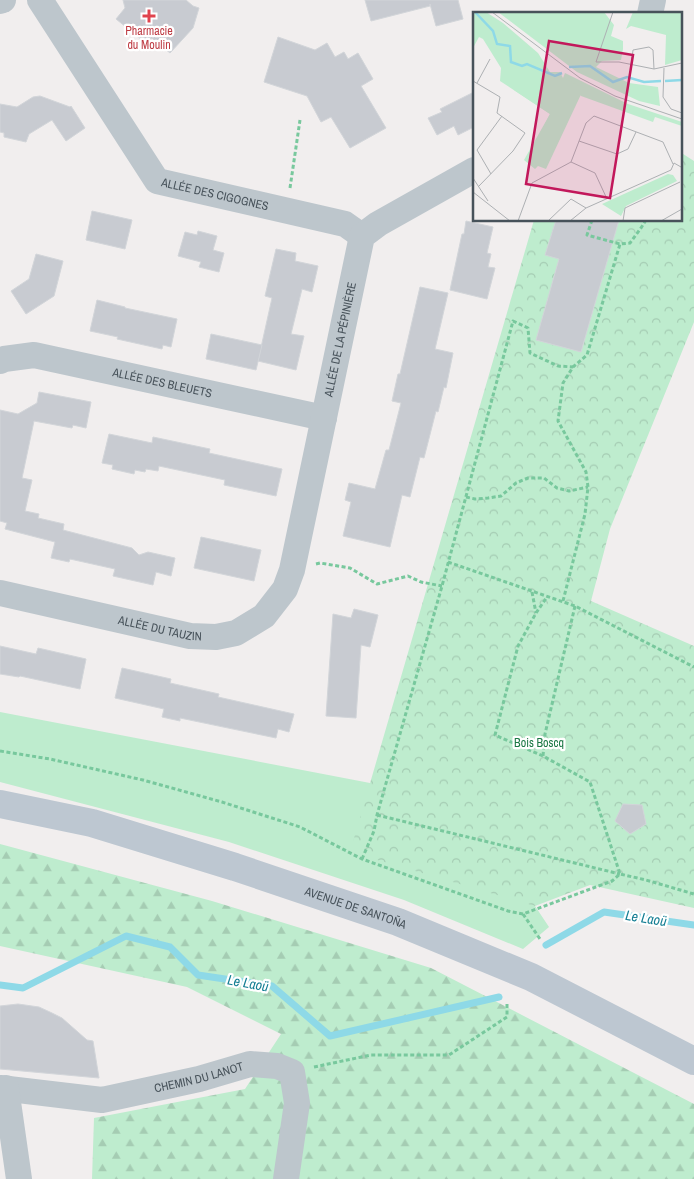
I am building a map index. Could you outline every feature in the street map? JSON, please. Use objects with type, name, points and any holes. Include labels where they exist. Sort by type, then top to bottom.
[{"type":"main road","name":"AVENUE DE SANTOÑA","points":[[0,804],[92,823],[235,867],[398,922],[532,977],[694,1061]]},
{"type":"street","name":"ALLÉE DES CIGOGNES","points":[[40,0],[157,181],[346,224],[362,236]]},
{"type":"street","points":[[362,236],[378,224],[473,171]]},
{"type":"street","name":"ALLÉE DE LA PÉPINIÈRE","points":[[292,570],[362,236]]},
{"type":"street","name":"ALLÉE DES BLEUETS","points":[[0,360],[34,356],[324,418]]},
{"type":"street","name":"ALLÉE DU TAUZIN","points":[[0,593],[190,636],[216,637],[236,633],[264,616],[284,590],[292,570]]},
{"type":"street","name":"CHEMIN DU LANOT","points":[[3,1088],[102,1100],[199,1079],[250,1064],[277,1066],[292,1072]]},
{"type":"street","points":[[286,1179],[297,1104],[292,1072]]},
{"type":"street","points":[[3,1088],[19,1179]]},
{"type":"path","points":[[286,211],[300,120]]},
{"type":"path","points":[[592,221],[588,234],[620,244],[630,243],[645,221]]},
{"type":"path","points":[[562,601],[584,514],[588,487],[586,472],[558,421],[563,383],[573,367],[587,355],[620,244]]},
{"type":"path","points":[[362,859],[374,831],[376,815],[487,427],[513,321],[528,328],[530,353],[558,366],[573,367]]},
{"type":"path","points":[[466,497],[475,499],[500,496],[516,483],[528,478],[544,478],[557,488],[568,491],[588,487]]},
{"type":"path","points":[[448,562],[575,606],[694,667]]},
{"type":"path","points":[[292,570],[320,563],[350,568],[377,584],[408,576],[421,582],[442,586]]},
{"type":"path","points":[[532,591],[536,612]]},
{"type":"path","points":[[547,596],[518,646],[495,734],[543,756],[590,782],[620,874]]},
{"type":"path","points":[[543,756],[545,734],[575,606]]},
{"type":"path","points":[[0,751],[50,759],[143,780],[222,802],[300,828],[362,859],[508,911],[524,914],[612,881],[620,874]]},
{"type":"path","points":[[376,815],[646,880],[694,894]]},
{"type":"path","points":[[524,914],[540,939]]},
{"type":"path","points":[[292,1072],[371,1055],[449,1054],[507,1017],[507,1003]]},
{"type":"green space","name":"Bois Boscq","points":[[682,153],[694,161],[694,322],[610,529],[591,601],[694,646],[694,908],[590,885],[535,906],[350,852],[534,221],[682,221]]},
{"type":"green space","points":[[0,712],[388,788],[535,906],[549,927],[523,949],[404,900],[229,842],[0,782]]},
{"type":"green space","points":[[0,844],[212,901],[431,968],[694,1104],[694,1179],[92,1179],[94,1118],[245,1089],[281,1034],[187,987],[0,946]]},
{"type":"building","points":[[123,0],[186,0],[199,8],[193,28],[170,53],[152,38],[147,44],[116,19],[125,8]]},
{"type":"building","points":[[365,0],[458,0],[463,19],[436,26],[430,4],[430,6],[371,21]]},
{"type":"building","points":[[278,37],[315,50],[327,43],[335,57],[344,52],[348,59],[358,53],[373,79],[361,86],[386,128],[350,148],[331,117],[321,122],[307,96],[264,82]]},
{"type":"building","points":[[473,92],[473,128],[458,135],[454,126],[437,135],[428,118],[442,112],[440,109]]},
{"type":"building","points":[[40,96],[71,106],[85,128],[66,141],[52,120],[29,134],[26,142],[4,137],[4,133],[0,132],[0,104],[17,107],[33,97]]},
{"type":"building","points":[[92,211],[132,220],[125,249],[86,240]]},
{"type":"building","points":[[466,221],[493,227],[487,253],[491,254],[488,267],[495,268],[487,299],[450,290]]},
{"type":"building","points":[[556,221],[619,221],[581,352],[536,340],[559,259],[545,255]]},
{"type":"building","points":[[198,231],[217,236],[213,250],[224,253],[219,272],[199,267],[201,262],[178,256],[185,232],[197,235]]},
{"type":"building","points":[[276,249],[296,253],[295,261],[318,266],[312,292],[302,289],[291,334],[304,336],[296,370],[258,361],[272,298],[265,296]]},
{"type":"building","points":[[36,254],[63,261],[54,296],[26,314],[11,291],[29,279]]},
{"type":"building","points":[[420,287],[448,293],[435,349],[453,353],[446,388],[444,387],[438,412],[436,411],[424,458],[420,457],[410,497],[402,495],[390,547],[343,536],[351,502],[345,500],[349,483],[375,489],[386,450],[389,450],[401,403],[392,401]]},
{"type":"building","points":[[97,300],[177,319],[171,347],[163,345],[162,349],[90,331]]},
{"type":"building","points":[[211,334],[262,345],[256,370],[206,359]]},
{"type":"building","points":[[39,392],[91,402],[86,428],[73,425],[72,428],[34,421],[22,478],[32,480],[25,511],[39,514],[38,518],[64,524],[63,530],[132,548],[139,555],[148,552],[175,558],[171,576],[156,572],[153,585],[113,576],[115,569],[70,559],[69,562],[51,558],[55,542],[5,529],[7,523],[0,521],[0,410],[18,414],[37,403]]},
{"type":"building","points":[[109,434],[152,443],[153,437],[210,449],[209,453],[282,469],[276,496],[224,485],[225,480],[159,466],[158,471],[146,469],[145,472],[135,470],[134,474],[112,469],[113,465],[102,463]]},
{"type":"building","points":[[201,537],[261,550],[254,581],[194,568]]},
{"type":"building","points":[[354,609],[378,615],[370,647],[361,645],[356,718],[326,716],[333,614],[351,618]]},
{"type":"building","points":[[0,646],[36,654],[38,648],[86,659],[80,689],[20,676],[0,674]]},
{"type":"building","points":[[122,668],[171,679],[170,683],[219,694],[218,697],[294,714],[289,732],[278,729],[276,738],[180,718],[180,721],[162,717],[164,709],[115,698]]},
{"type":"building","points":[[623,804],[642,805],[646,824],[630,834],[615,821]]},
{"type":"building","points":[[18,1004],[39,1007],[52,1013],[62,1018],[87,1040],[93,1041],[99,1078],[0,1069],[0,1006]]},
{"type":"waterway","name":"Le Laoü","points":[[546,945],[604,912],[694,925]]},
{"type":"waterway","name":"Le Laoü","points":[[0,985],[23,988],[126,936],[170,947],[198,975],[272,986],[330,1036],[499,997]]},
{"type":"place","name":"Pharmacie du Moulin","points":[[149,16]]}]
